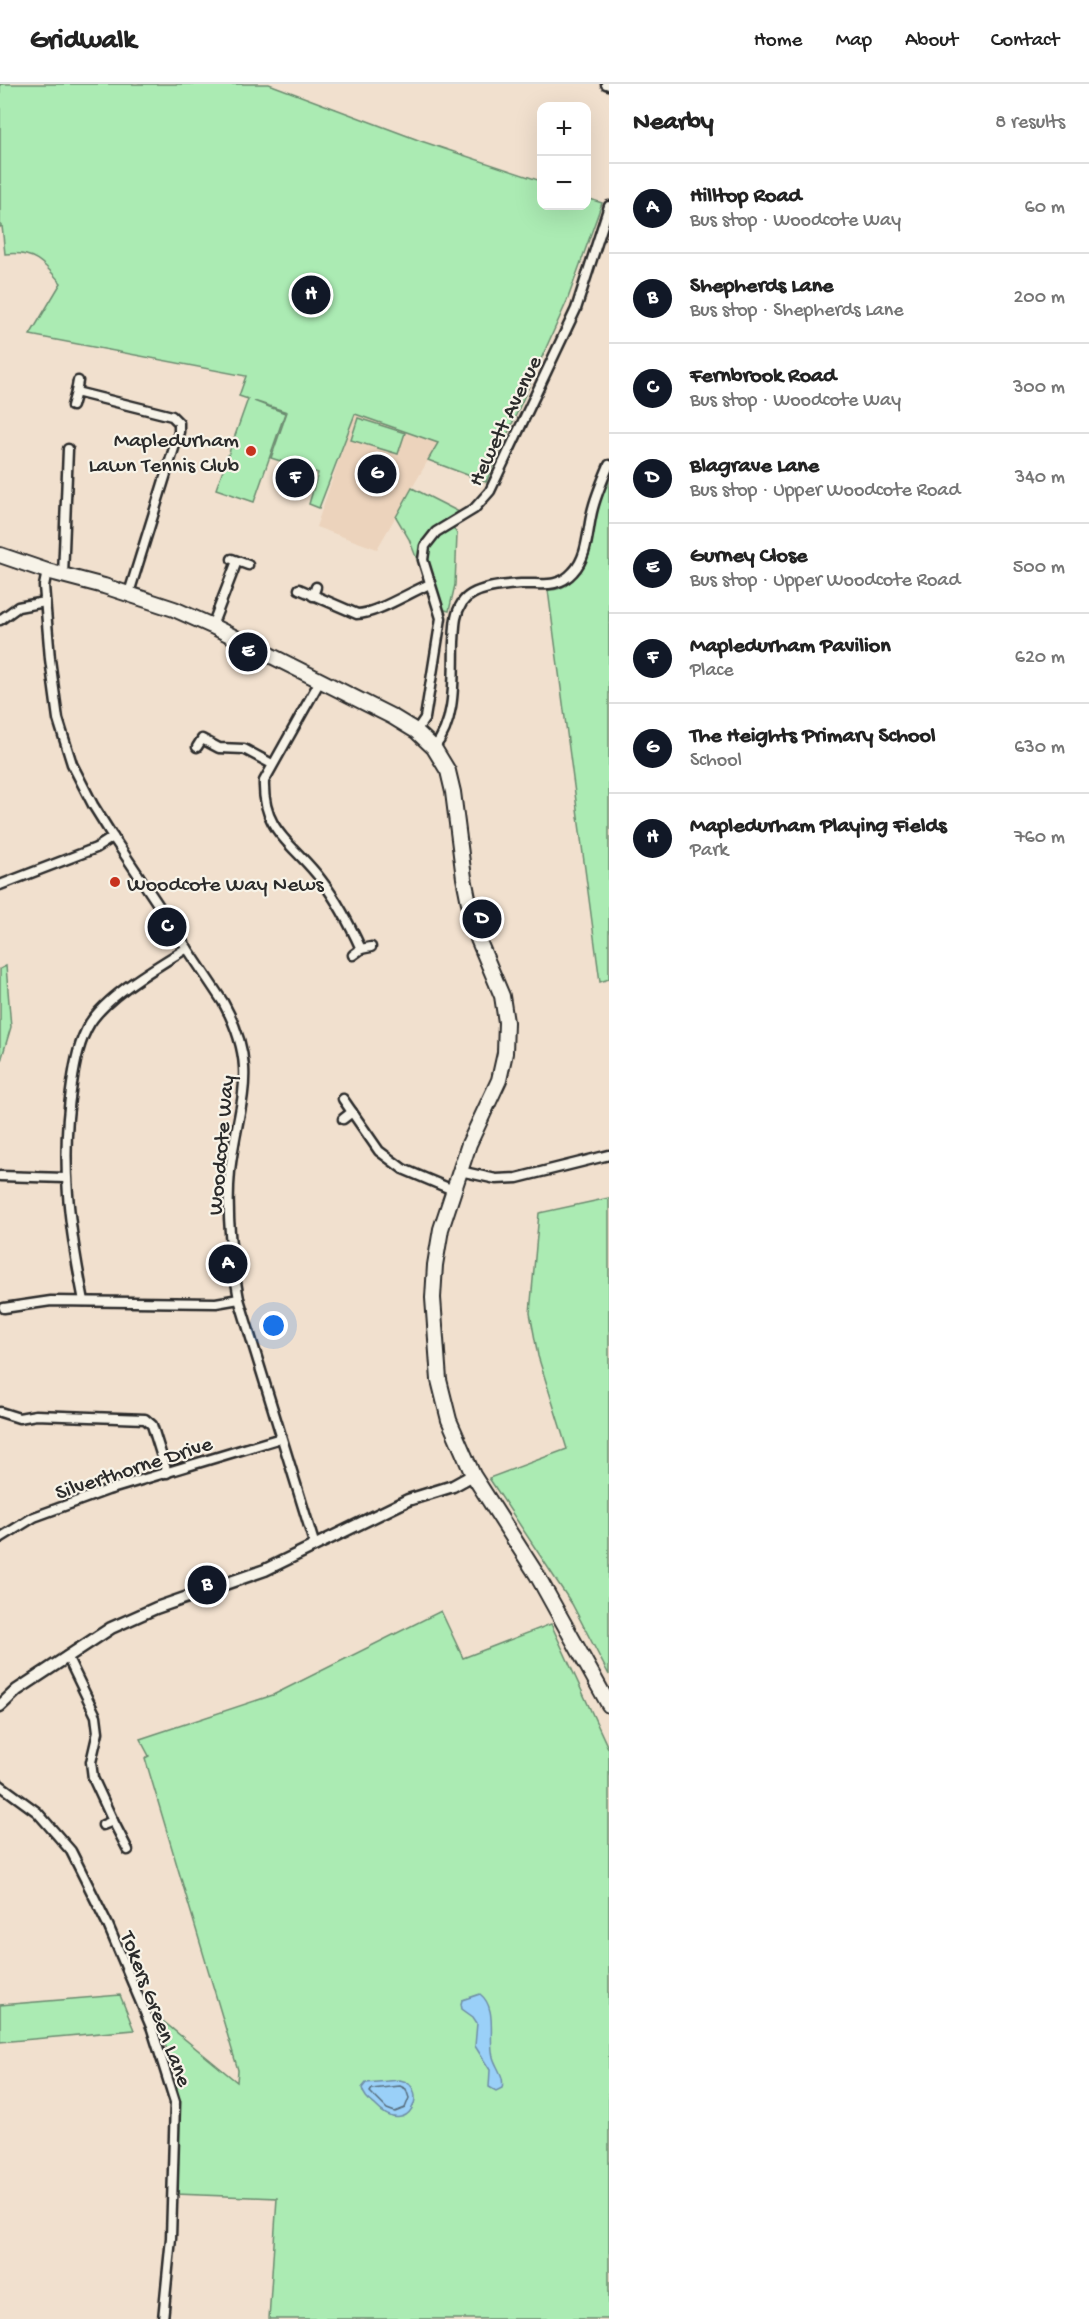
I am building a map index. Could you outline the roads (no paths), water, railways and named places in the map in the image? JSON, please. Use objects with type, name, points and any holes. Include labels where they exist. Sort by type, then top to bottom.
[{"type":"main road","points":[[0,555],[46,571],[129,593],[212,626],[393,717],[416,731],[434,748],[448,771],[471,913],[478,939],[502,996],[506,1022],[505,1053],[499,1080],[469,1144],[441,1229],[435,1265],[433,1298],[439,1380],[450,1420],[473,1475],[508,1528],[578,1647],[609,1705]]},
{"type":"street","name":"Hewett Avenue","points":[[416,731],[425,718],[441,618],[423,560],[424,546],[431,536],[474,509],[490,491],[576,309],[609,206]]},
{"type":"street","points":[[72,406],[78,381]]},
{"type":"street","points":[[76,392],[172,416],[179,423],[179,432],[129,593]]},
{"type":"street","points":[[63,576],[68,449]]},
{"type":"street","points":[[434,748],[446,728],[453,689],[455,622],[462,603],[469,595],[485,590],[522,584],[550,584],[560,582],[572,573],[586,545],[592,509],[609,465]]},
{"type":"street","points":[[212,626],[234,560],[248,565]]},
{"type":"street","name":"Woodcote Way","points":[[46,571],[45,602],[58,719],[72,764],[113,837],[223,1002],[236,1026],[244,1055],[245,1091],[230,1171],[232,1260],[239,1299],[315,1546]]},
{"type":"street","points":[[299,589],[315,592],[357,614],[366,614],[430,584]]},
{"type":"street","points":[[0,620],[18,607],[45,602]]},
{"type":"street","points":[[441,618],[455,622]]},
{"type":"street","points":[[320,681],[272,764],[264,781],[263,798],[268,816],[277,831],[321,879],[345,914],[361,949]]},
{"type":"street","points":[[197,747],[204,735],[219,748],[244,749],[272,764]]},
{"type":"street","points":[[0,885],[96,848],[113,837]]},
{"type":"street","points":[[353,955],[361,949],[371,947]]},
{"type":"street","points":[[84,1301],[71,1240],[65,1178],[66,1120],[76,1057],[90,1023],[120,992],[187,948]]},
{"type":"street","points":[[343,1099],[379,1151],[403,1170],[453,1190]]},
{"type":"street","points":[[343,1119],[352,1112]]},
{"type":"street","points":[[460,1171],[496,1179],[517,1178],[609,1155]]},
{"type":"street","points":[[0,1176],[65,1178]]},
{"type":"street","points":[[4,1308],[51,1301],[216,1303],[239,1299]]},
{"type":"street","points":[[0,1412],[20,1418],[36,1415],[145,1419],[152,1425],[167,1473]]},
{"type":"street","name":"Silverthorne Drive","points":[[0,1538],[34,1517],[108,1490],[281,1438]]},
{"type":"street","points":[[0,1706],[17,1690],[111,1628],[156,1608],[265,1570],[408,1500],[453,1486],[473,1475]]},
{"type":"street","points":[[67,1656],[96,1716],[98,1732],[91,1762],[93,1778],[128,1850]]},
{"type":"street","name":"Tokers Green Lane","points":[[0,1785],[37,1812],[71,1851],[108,1925],[152,2029],[175,2102],[171,2238],[163,2319]]},
{"type":"street","points":[[103,1825],[113,1821]]},
{"type":"water","points":[[480,1994],[489,2007],[493,2057],[503,2084],[502,2088],[496,2091],[489,2087],[490,2070],[475,2046],[477,2023],[462,2009],[461,2004],[462,2000]]},
{"type":"water","points":[[400,2080],[409,2084],[414,2092],[415,2100],[406,2115],[398,2118],[388,2115],[376,2106],[365,2096],[362,2088],[366,2083]]},
{"type":"place","name":"Mapledurham Playing Fields","points":[[311,295]]},
{"type":"place","name":"Mapledurham Lawn Tennis Club","points":[[251,451]]},
{"type":"place","name":"The Heights Primary School","points":[[377,474]]},
{"type":"place","name":"Mapledurham Pavilion","points":[[295,478]]},
{"type":"place","name":"Gurney Close","points":[[248,652]]},
{"type":"place","name":"Woodcote Way News","points":[[115,882]]},
{"type":"place","name":"Blagrave Lane","points":[[482,919]]},
{"type":"place","name":"Fernbrook Road","points":[[167,927]]},
{"type":"place","name":"Hilltop Road","points":[[228,1264]]},
{"type":"place","name":"Shepherds Lane","points":[[207,1585]]}]
